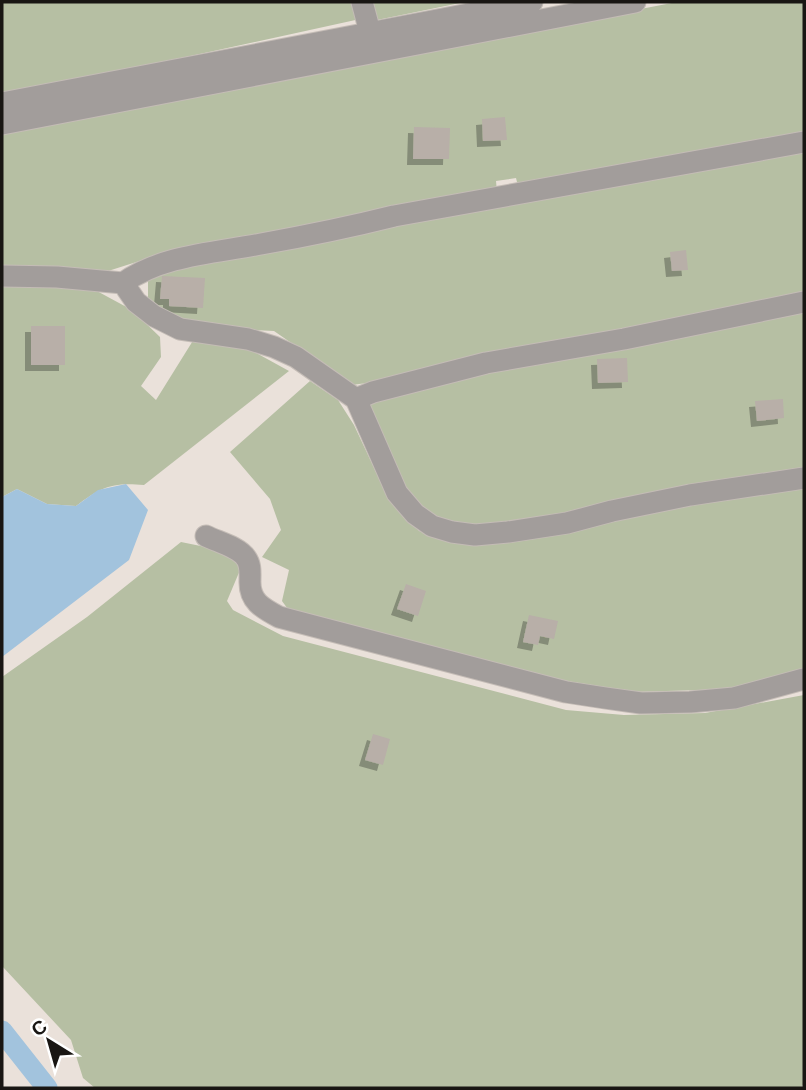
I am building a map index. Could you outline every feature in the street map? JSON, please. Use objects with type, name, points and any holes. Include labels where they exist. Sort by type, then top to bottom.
[{"type":"lane","points":[[362,2],[370,32]]},
{"type":"lane","points":[[2,103],[532,2]]},
{"type":"lane","points":[[2,124],[635,2]]},
{"type":"lane","points":[[2,276],[57,277],[123,283],[141,270],[174,260],[334,231],[394,216],[804,142]]},
{"type":"lane","points":[[123,283],[136,302],[154,316],[180,330],[248,339],[274,346],[296,357],[356,399],[397,493],[415,514],[432,526],[452,533],[475,535],[555,525],[690,495],[804,478]]},
{"type":"lane","points":[[356,399],[373,392],[486,363],[624,339],[804,302]]},
{"type":"lane","points":[[206,536],[241,553],[247,559],[252,598],[260,607],[279,617],[566,692],[641,702],[690,702],[734,698],[804,678]]},
{"type":"green space","points":[[2,2],[355,2],[360,19],[2,93]]},
{"type":"green space","points":[[372,2],[465,2],[377,20]]},
{"type":"green space","points":[[677,2],[804,2],[804,136],[518,186],[516,178],[496,181],[497,192],[152,257],[105,272],[2,267],[2,132]]},
{"type":"green space","points":[[804,148],[804,298],[396,379],[352,385],[274,331],[184,323],[160,311],[148,298],[148,275],[175,265]]},
{"type":"green space","points":[[2,282],[95,290],[132,310],[160,337],[161,357],[141,386],[156,400],[194,339],[249,349],[289,371],[144,485],[123,484],[107,487],[76,506],[47,504],[17,489],[2,497]]},
{"type":"green space","points":[[804,311],[804,469],[569,514],[469,526],[430,517],[403,491],[367,410],[376,399],[455,376]]},
{"type":"green space","points":[[310,381],[338,400],[354,425],[382,485],[419,531],[431,534],[804,484],[804,669],[731,689],[635,692],[553,679],[290,612],[282,601],[289,570],[262,557],[281,530],[270,499],[230,452]]},
{"type":"green space","points":[[181,542],[230,552],[243,563],[227,601],[233,610],[283,636],[566,710],[624,715],[705,713],[804,695],[804,1083],[801,1088],[95,1088],[83,1078],[71,1040],[2,966],[2,677],[87,617]]},
{"type":"water","points":[[126,484],[148,510],[129,560],[2,657],[2,497],[17,489],[47,504],[76,506],[98,490]]},
{"type":"building","points":[[505,117],[507,140],[483,141],[482,119]]},
{"type":"building","points":[[414,127],[450,128],[449,159],[413,159]]},
{"type":"building","points":[[686,250],[688,270],[672,271],[670,252]]},
{"type":"building","points":[[162,276],[205,278],[203,308],[169,306],[169,299],[160,299]]},
{"type":"building","points":[[31,326],[65,326],[65,365],[31,365]]},
{"type":"building","points":[[627,358],[628,382],[598,383],[597,359]]},
{"type":"building","points":[[783,399],[784,418],[757,421],[755,401]]},
{"type":"building","points":[[406,584],[426,591],[418,616],[397,609]]},
{"type":"building","points":[[529,615],[558,621],[554,639],[540,636],[538,645],[523,642]]},
{"type":"building","points":[[373,734],[390,739],[383,765],[365,760]]},
{"type":"waterway","points":[[2,1031],[47,1088]]}]
